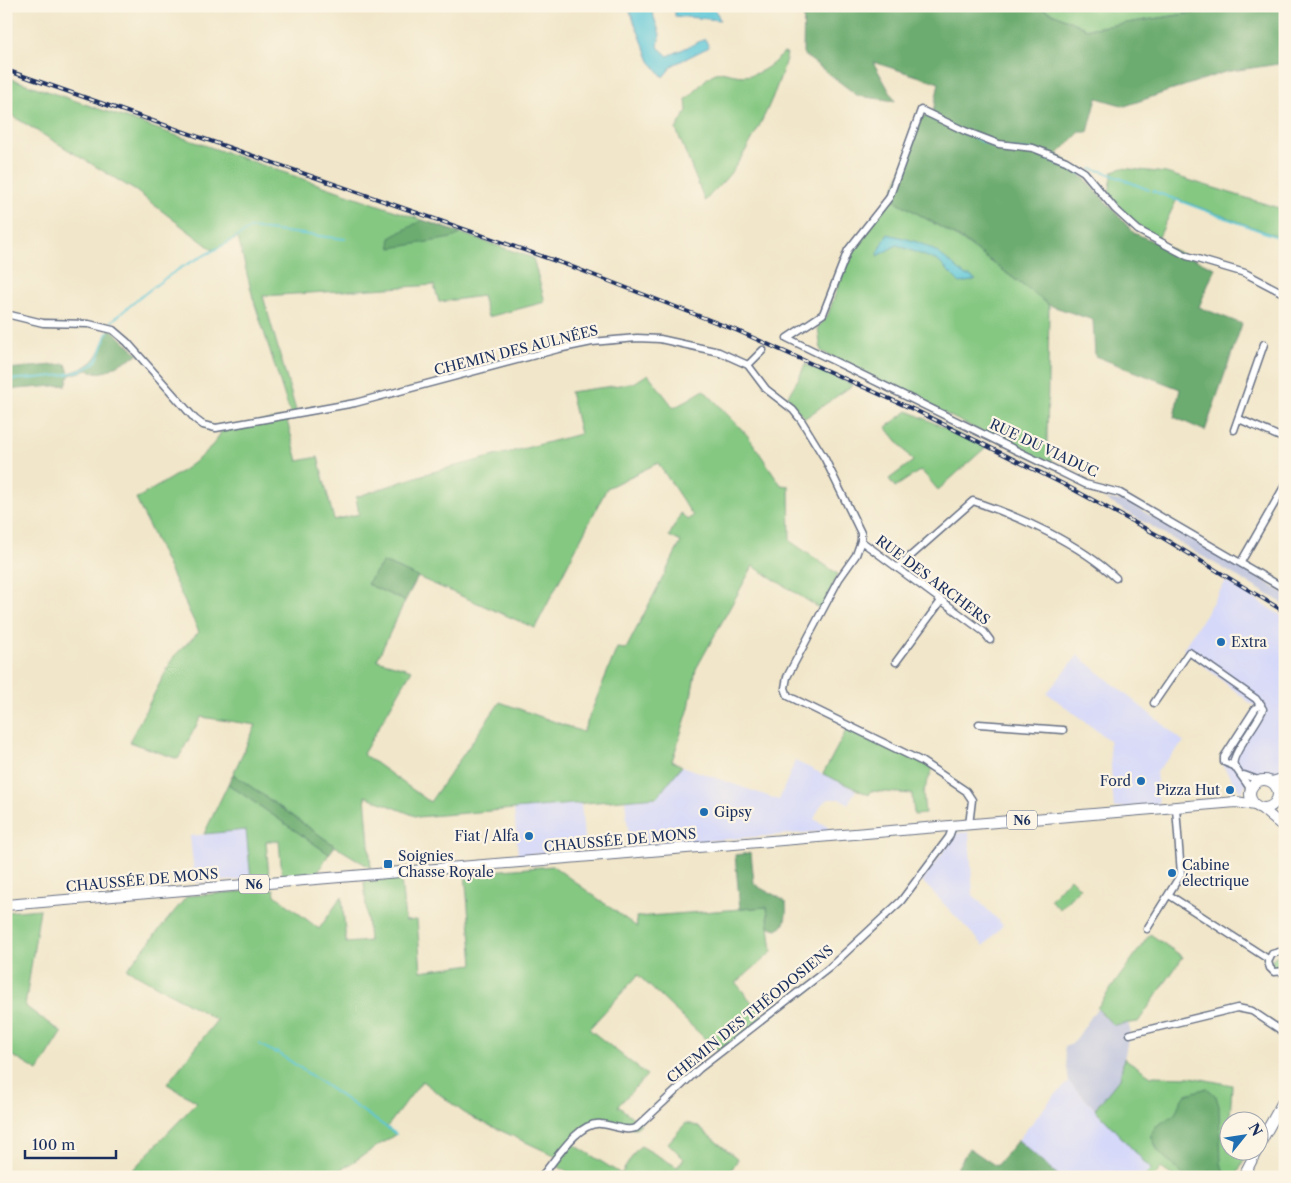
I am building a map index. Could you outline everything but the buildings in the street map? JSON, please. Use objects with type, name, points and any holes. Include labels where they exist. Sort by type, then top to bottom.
[{"type":"main road","points":[[1285,778],[1272,782],[1258,780],[1250,791],[1258,806],[1285,828]]},
{"type":"main road","points":[[1272,782],[1276,799],[1275,820]]},
{"type":"main road","points":[[1258,806],[1276,799],[1285,786]]},
{"type":"main road","name":"CHAUSSÉE DE MONS","points":[[1236,802],[1250,791]]},
{"type":"main road","name":"CHAUSSÉE DE MONS","points":[[6,905],[1236,802],[1258,806]]},
{"type":"main road","points":[[1268,1129],[1285,1098]]},
{"type":"main road","points":[[1243,1177],[1252,1160]]},
{"type":"street","name":"RUE DU VIADUC","points":[[1285,294],[1245,273],[1187,256],[1138,230],[1114,209],[1084,172],[1066,161],[1033,148],[998,144],[921,110],[889,198],[848,250],[823,314],[786,338],[941,412],[1085,484],[1120,493],[1285,589]]},
{"type":"street","name":"CHEMIN DES AULNÉES","points":[[6,314],[44,323],[90,324],[113,330],[127,342],[195,419],[208,427],[216,428],[355,403],[558,349],[620,338],[648,338],[719,352],[748,365],[766,389],[793,410],[801,420],[825,459],[859,527],[861,541]]},
{"type":"street","points":[[1234,430],[1264,344]]},
{"type":"street","points":[[748,365],[763,350]]},
{"type":"street","points":[[1239,418],[1285,439]]},
{"type":"street","points":[[1241,562],[1285,486]]},
{"type":"street","points":[[897,568],[973,501],[1016,516],[1099,562],[1116,578]]},
{"type":"street","points":[[861,541],[856,555],[838,579],[787,677],[786,692],[792,700],[921,761],[966,791],[972,800],[969,825]]},
{"type":"street","name":"RUE DES ARCHERS","points":[[861,541],[984,632],[990,640]]},
{"type":"street","points":[[896,662],[941,601]]},
{"type":"street","points":[[1154,703],[1189,652],[1261,704],[1263,709],[1260,718],[1234,757],[1234,766],[1241,773],[1250,791]]},
{"type":"street","points":[[979,724],[1063,730]]},
{"type":"street","points":[[1241,773],[1258,780]]},
{"type":"street","points":[[1147,929],[1181,874],[1176,808]]},
{"type":"street","name":"CHEMIN DES THÉODOSIENS","points":[[541,1177],[578,1133],[588,1125],[601,1124],[628,1130],[636,1128],[699,1069],[829,968],[909,892],[949,837],[952,826]]},
{"type":"street","points":[[1169,895],[1268,959]]},
{"type":"street","points":[[1285,955],[1275,953],[1268,959],[1268,966],[1272,971],[1277,973],[1285,971]]},
{"type":"street","points":[[1130,1034],[1237,1008],[1252,1011],[1285,1033]]},
{"type":"shaded area","points":[[1103,498],[1127,502],[1249,572],[1285,594],[1284,604]]},
{"type":"shaded area","points":[[1226,581],[1285,618],[1285,771],[1278,774],[1263,772],[1250,776],[1241,793],[1225,769],[1221,759],[1261,700],[1254,706],[1183,649]]},
{"type":"shaded area","points":[[1078,655],[1184,742],[1156,772],[1159,804],[1114,808],[1109,740],[1047,693]]},
{"type":"shaded area","points":[[795,761],[856,790],[848,804],[839,799],[829,799],[821,805],[814,819],[828,827],[828,831],[630,847],[625,800],[657,797],[682,766],[779,800]]},
{"type":"shaded area","points":[[581,804],[585,850],[518,855],[514,809]]},
{"type":"shaded area","points":[[246,830],[251,879],[195,883],[190,836]]},
{"type":"shaded area","points":[[969,832],[973,895],[1003,925],[984,946],[922,881],[957,833]]},
{"type":"shaded area","points":[[1097,1008],[1113,1025],[1128,1023],[1130,1030],[1120,1078],[1095,1109],[1069,1082],[1064,1047],[1072,1044]]},
{"type":"shaded area","points":[[1069,1082],[1151,1169],[1143,1177],[1060,1177],[1018,1140],[1053,1097]]},
{"type":"green space","points":[[804,6],[1037,6],[1087,29],[1238,6],[1285,6],[1285,63],[1225,72],[1125,106],[1097,98],[1088,132],[1080,132],[1058,154],[1086,180],[1134,233],[1215,268],[1199,307],[1242,324],[1205,431],[1174,417],[1180,389],[1095,356],[1093,320],[1049,305],[963,240],[891,198],[921,118],[933,112],[939,83],[873,62],[895,101],[858,96],[803,54]]},
{"type":"green space","points":[[1037,6],[1238,6],[1087,29]]},
{"type":"green space","points":[[783,53],[787,54],[783,68],[764,117],[738,163],[705,201],[676,129],[687,111],[686,99],[704,81],[716,73],[721,72],[742,76],[756,73],[768,67]]},
{"type":"green space","points":[[6,77],[533,258],[545,302],[488,317],[482,296],[439,302],[434,285],[263,296],[297,414],[291,416],[253,298],[238,238],[213,250],[136,191],[6,112]]},
{"type":"green space","points":[[1122,168],[1166,173],[1285,210],[1285,239],[1177,199],[1158,239],[1129,220],[1108,198],[1113,171]]},
{"type":"green space","points":[[891,198],[962,240],[1049,305],[1047,445],[1055,469],[821,351],[818,327],[827,317],[851,251]]},
{"type":"green space","points":[[422,220],[461,234],[452,238],[391,248],[390,238]]},
{"type":"green space","points":[[110,328],[138,354],[107,371],[99,373],[87,370],[70,375],[66,385],[6,390],[6,369],[66,364],[69,373],[86,366],[100,352]]},
{"type":"green space","points":[[805,364],[853,385],[805,418],[786,399]]},
{"type":"green space","points":[[648,374],[674,408],[704,390],[748,436],[781,485],[789,486],[790,541],[838,574],[821,609],[753,566],[696,669],[689,708],[672,761],[682,766],[657,797],[418,817],[365,796],[371,868],[335,846],[233,774],[256,725],[201,717],[178,759],[129,742],[174,656],[199,632],[136,499],[197,460],[208,450],[222,429],[286,417],[298,461],[318,457],[334,520],[359,514],[356,497],[425,474],[580,434],[570,392],[634,383]],"holes":[[[658,463],[693,516],[687,520],[681,513],[669,536],[681,542],[626,649],[617,648],[583,732],[500,702],[430,802],[363,754],[412,670],[377,660],[405,601],[367,584],[383,562],[535,628],[607,488]]]},
{"type":"green space","points":[[908,411],[986,447],[938,490],[921,470],[895,487],[889,479],[913,461],[886,427]]},
{"type":"green space","points":[[383,562],[418,577],[405,601],[367,584]]},
{"type":"green space","points":[[848,727],[933,768],[923,793],[925,814],[914,815],[912,794],[871,791],[869,795],[823,774]]},
{"type":"green space","points":[[233,774],[335,846],[329,854],[228,784]]},
{"type":"green space","points":[[228,784],[329,854],[317,873],[282,876],[279,841],[266,841],[269,877],[251,879],[246,830],[204,834]]},
{"type":"green space","points":[[751,853],[754,883],[786,903],[786,918],[779,929],[769,926],[767,907],[740,909],[735,855]]},
{"type":"green space","points":[[553,866],[637,927],[636,917],[767,907],[772,952],[736,983],[764,1017],[718,1051],[638,975],[589,1029],[647,1075],[618,1106],[641,1124],[636,1128],[594,1124],[570,1142],[621,1174],[637,1149],[641,1146],[677,1167],[684,1159],[668,1143],[686,1123],[697,1126],[738,1159],[727,1177],[575,1177],[553,1163],[558,1157],[467,1115],[422,1081],[387,1127],[396,1134],[330,1177],[126,1177],[197,1102],[167,1084],[217,1020],[127,969],[187,896],[274,889],[275,895],[319,929],[342,896],[346,943],[369,941],[364,882],[401,878],[405,921],[417,920],[421,971],[473,964],[465,873]]},
{"type":"green space","points":[[1070,878],[1080,888],[1060,909],[1050,900]]},
{"type":"green space","points":[[40,909],[25,1006],[62,1033],[38,1071],[6,1052],[6,912]]},
{"type":"green space","points":[[1150,934],[1183,957],[1138,1022],[1113,1025],[1097,1008]]},
{"type":"green space","points":[[1278,954],[1285,957],[1285,969],[1275,971],[1270,961]]},
{"type":"green space","points":[[1124,1058],[1151,1076],[1191,1077],[1232,1085],[1230,1110],[1218,1110],[1218,1160],[1244,1160],[1236,1177],[1174,1177],[1161,1168],[1154,1177],[1143,1177],[1151,1169],[1095,1109],[1120,1078]]},
{"type":"green space","points":[[1207,1088],[1216,1096],[1219,1110],[1218,1160],[1221,1160],[1223,1170],[1232,1177],[1185,1177],[1158,1151],[1151,1135],[1155,1127],[1175,1114],[1181,1100],[1187,1094]]},
{"type":"green space","points":[[1018,1140],[1060,1177],[952,1177],[969,1148],[996,1166]]},
{"type":"water","points":[[631,6],[650,6],[660,34],[658,47],[668,56],[705,39],[709,47],[673,65],[663,77],[650,61],[629,9]]},
{"type":"water","points":[[675,6],[714,6],[720,20],[675,16]]},
{"type":"water","points":[[887,234],[912,240],[930,248],[965,276],[970,276],[976,280],[960,283],[938,261],[897,245],[877,256]]},
{"type":"waterway","points":[[933,119],[997,148],[1032,151],[1081,174]]},
{"type":"waterway","points":[[1091,169],[1102,171],[1149,190]]},
{"type":"waterway","points":[[1153,191],[1285,240]]},
{"type":"waterway","points":[[112,321],[170,275],[233,240],[250,228],[345,239]]},
{"type":"waterway","points":[[6,380],[67,374],[89,367],[98,358],[108,332]]},
{"type":"waterway","points":[[259,1044],[275,1053],[277,1052],[396,1134]]},
{"type":"railway","points":[[6,70],[570,266],[738,331],[917,411],[1065,485],[1163,538],[1285,612]]},
{"type":"place","name":"Extra","points":[[1221,642]]},
{"type":"place","name":"Ford","points":[[1141,781]]},
{"type":"place","name":"Pizza Hut","points":[[1230,790]]},
{"type":"place","name":"Gipsy","points":[[704,812]]},
{"type":"place","name":"Fiat / Alfa","points":[[529,836]]},
{"type":"place","name":"Soignies Chasse Royale","points":[[388,864]]},
{"type":"place","name":"Cabine électrique","points":[[1172,873]]}]
